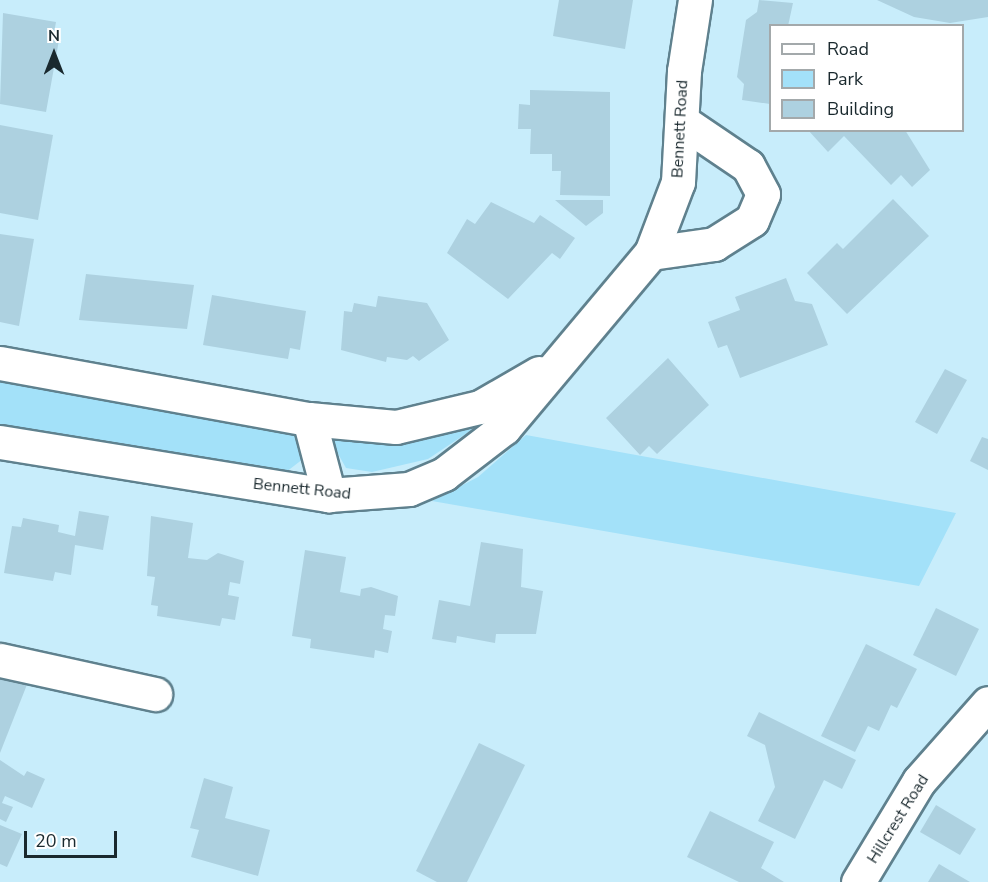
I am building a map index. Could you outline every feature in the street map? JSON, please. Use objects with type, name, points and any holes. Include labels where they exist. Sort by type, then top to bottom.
[{"type":"street","name":"Bennett Road","points":[[0,442],[329,495],[409,489],[444,474],[504,428],[555,362],[621,294],[651,253],[678,182],[695,0]]},
{"type":"street","points":[[651,253],[714,244],[752,220],[763,194],[748,166],[683,122]]},
{"type":"street","name":"Bennett Road","points":[[0,363],[309,419],[396,427],[441,420],[480,407],[555,362]]},
{"type":"street","points":[[309,419],[329,495]]},
{"type":"street","points":[[0,660],[155,694]]},
{"type":"street","name":"Hillcrest Road","points":[[858,882],[919,781],[988,704]]},
{"type":"green space","points":[[0,373],[297,431],[303,459],[286,472],[0,425]]},
{"type":"green space","points":[[485,421],[428,459],[372,472],[346,468],[328,436]]},
{"type":"green space","points":[[526,435],[956,513],[919,586],[432,501],[478,477]]},
{"type":"building","points":[[559,0],[633,0],[625,49],[553,36]]},
{"type":"building","points":[[759,0],[793,3],[788,24],[769,24],[769,104],[742,100],[744,84],[737,77],[746,20],[757,12]]},
{"type":"building","points":[[877,0],[988,0],[988,17],[950,23],[914,17]]},
{"type":"building","points":[[3,13],[56,22],[53,39],[59,40],[46,112],[0,104]]},
{"type":"building","points":[[530,90],[610,92],[610,196],[560,195],[561,171],[552,171],[552,154],[530,154],[531,129],[518,129],[519,104],[530,105]]},
{"type":"building","points":[[0,125],[53,135],[38,220],[0,213]]},
{"type":"building","points":[[810,132],[906,132],[930,170],[912,187],[901,175],[891,185],[844,136],[828,152]]},
{"type":"building","points":[[893,199],[929,236],[847,314],[807,273],[837,243],[843,249]]},
{"type":"building","points":[[555,200],[603,200],[603,213],[586,226]]},
{"type":"building","points":[[491,202],[534,223],[540,215],[575,238],[560,259],[552,253],[508,299],[447,253],[467,219],[475,224]]},
{"type":"building","points":[[0,234],[34,239],[19,326],[0,322]]},
{"type":"building","points":[[86,274],[194,285],[187,329],[79,320]]},
{"type":"building","points":[[786,278],[795,301],[812,304],[828,345],[740,378],[727,345],[718,348],[708,322],[740,310],[735,297]]},
{"type":"building","points":[[212,295],[306,311],[300,350],[290,348],[288,359],[203,345]]},
{"type":"building","points":[[378,296],[427,303],[449,340],[419,361],[413,356],[407,360],[387,357],[386,362],[341,350],[344,311],[352,312],[354,303],[376,307]]},
{"type":"building","points":[[668,358],[709,405],[657,454],[649,446],[640,455],[606,418]]},
{"type":"building","points":[[945,369],[967,380],[937,434],[915,422]]},
{"type":"building","points":[[982,437],[988,439],[988,470],[970,461]]},
{"type":"building","points":[[79,511],[109,516],[103,550],[75,545],[71,575],[55,572],[53,581],[4,573],[12,526],[21,527],[23,518],[59,525],[58,532],[75,536]]},
{"type":"building","points":[[151,516],[193,523],[188,558],[207,560],[218,553],[244,561],[240,584],[230,582],[228,595],[239,597],[235,620],[222,618],[220,626],[157,616],[158,606],[151,605],[155,577],[147,576]]},
{"type":"building","points":[[481,542],[523,549],[521,587],[543,591],[536,634],[496,634],[495,643],[457,636],[456,643],[432,639],[439,600],[470,606]]},
{"type":"building","points":[[305,550],[346,557],[340,592],[360,596],[361,589],[371,587],[398,596],[395,616],[385,615],[383,629],[392,631],[388,653],[375,650],[374,658],[310,648],[311,639],[292,636]]},
{"type":"building","points":[[936,608],[979,629],[956,676],[913,655]]},
{"type":"building","points":[[866,644],[917,669],[897,708],[891,705],[879,731],[868,726],[855,752],[821,736]]},
{"type":"building","points":[[0,673],[28,682],[0,753]]},
{"type":"building","points":[[759,712],[856,760],[842,789],[824,780],[795,839],[758,821],[775,787],[765,745],[747,736]]},
{"type":"building","points":[[479,743],[525,765],[467,882],[437,882],[416,871]]},
{"type":"building","points":[[0,760],[24,776],[27,771],[45,779],[32,808],[5,796],[2,803],[13,807],[6,822],[0,819]]},
{"type":"building","points":[[204,778],[233,787],[225,818],[270,830],[258,876],[191,857],[199,830],[190,828]]},
{"type":"building","points":[[936,805],[976,829],[960,855],[920,832]]},
{"type":"building","points":[[710,811],[774,842],[761,868],[784,882],[739,882],[687,857]]},
{"type":"building","points":[[0,825],[22,834],[7,867],[0,864]]},
{"type":"building","points":[[939,864],[970,882],[928,882]]}]
